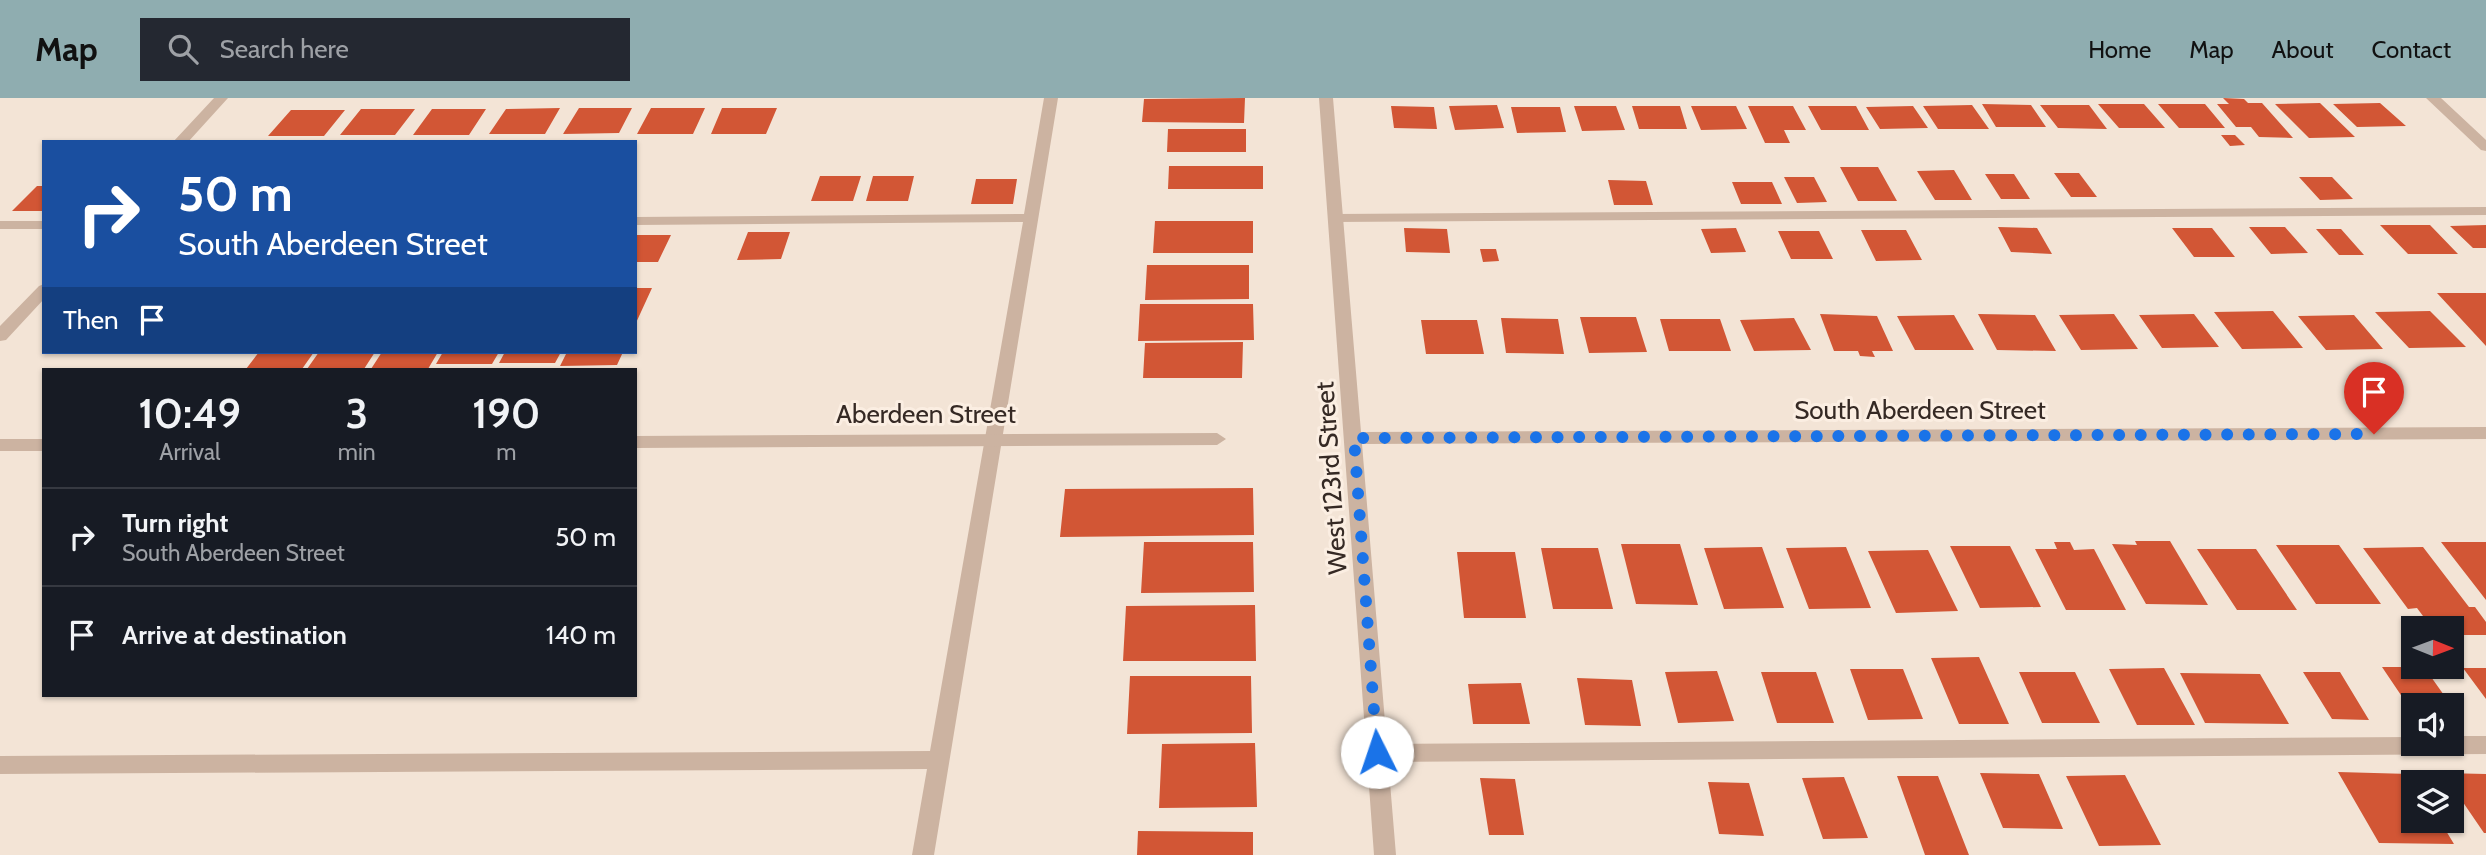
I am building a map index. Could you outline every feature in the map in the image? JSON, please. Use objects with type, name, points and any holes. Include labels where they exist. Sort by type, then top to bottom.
[{"type":"street","points":[[182,140],[221,98]]},
{"type":"street","points":[[923,855],[1051,98]]},
{"type":"street","name":"West 123rd Street","points":[[1326,98],[1385,855]]},
{"type":"street","points":[[2433,98],[2486,146]]},
{"type":"street","points":[[1336,218],[2486,211]]},
{"type":"street","points":[[637,221],[1031,218]]},
{"type":"street","points":[[0,226],[42,225]]},
{"type":"street","points":[[0,337],[42,291]]},
{"type":"street","name":"South Aberdeen Street","points":[[1354,438],[2486,433]]},
{"type":"street","name":"Aberdeen Street","points":[[637,442],[1217,439]]},
{"type":"street","points":[[0,445],[42,444]]},
{"type":"street","points":[[1377,752],[2486,745]]},
{"type":"street","points":[[0,765],[939,760]]},
{"type":"building","points":[[1245,98],[1244,123],[1142,122],[1144,99]]},
{"type":"building","points":[[2223,98],[2262,103],[2293,138],[2259,137],[2251,127],[2236,127],[2217,104],[2229,104]]},
{"type":"building","points":[[2320,103],[2355,137],[2309,138],[2275,104]]},
{"type":"building","points":[[2380,103],[2406,126],[2357,127],[2333,104]]},
{"type":"building","points":[[1982,104],[2031,105],[2046,127],[1996,127]]},
{"type":"building","points":[[2098,104],[2144,104],[2165,128],[2119,128]]},
{"type":"building","points":[[2158,104],[2205,104],[2225,128],[2179,128]]},
{"type":"building","points":[[1497,105],[1504,128],[1455,130],[1449,106]]},
{"type":"building","points":[[1972,105],[1989,129],[1938,129],[1923,106]]},
{"type":"building","points":[[2040,105],[2089,105],[2107,129],[2058,128]]},
{"type":"building","points":[[1391,106],[1434,107],[1437,129],[1394,128]]},
{"type":"building","points":[[1574,106],[1616,106],[1625,130],[1582,131]]},
{"type":"building","points":[[1632,106],[1680,106],[1687,129],[1639,129]]},
{"type":"building","points":[[1691,106],[1736,106],[1747,129],[1701,130]]},
{"type":"building","points":[[1748,106],[1793,106],[1806,130],[1784,130],[1790,143],[1765,143]]},
{"type":"building","points":[[1808,106],[1856,106],[1869,130],[1821,130]]},
{"type":"building","points":[[1913,106],[1928,128],[1880,129],[1866,107]]},
{"type":"building","points":[[1511,107],[1560,107],[1566,132],[1517,133]]},
{"type":"building","points":[[560,108],[545,134],[489,134],[506,109]]},
{"type":"building","points":[[579,108],[632,108],[619,133],[563,134]]},
{"type":"building","points":[[651,108],[705,108],[693,134],[637,134]]},
{"type":"building","points":[[722,108],[777,108],[766,134],[711,134]]},
{"type":"building","points":[[361,109],[415,109],[395,135],[340,135]]},
{"type":"building","points":[[432,109],[486,109],[469,135],[413,135]]},
{"type":"building","points":[[291,110],[345,110],[324,136],[268,136]]},
{"type":"building","points":[[1168,129],[1246,129],[1246,152],[1167,152]]},
{"type":"building","points":[[2221,135],[2235,135],[2245,145],[2230,146]]},
{"type":"building","points":[[1169,166],[1263,166],[1263,189],[1168,189]]},
{"type":"building","points":[[1840,167],[1878,167],[1897,201],[1858,201]]},
{"type":"building","points":[[1954,170],[1972,200],[1935,200],[1917,171]]},
{"type":"building","points":[[2054,173],[2079,173],[2097,197],[2071,197]]},
{"type":"building","points":[[1985,174],[2014,174],[2030,199],[2001,199]]},
{"type":"building","points":[[820,176],[861,176],[853,201],[811,201]]},
{"type":"building","points":[[873,176],[914,176],[908,201],[866,201]]},
{"type":"building","points":[[1784,177],[1814,177],[1827,202],[1797,203]]},
{"type":"building","points":[[2299,177],[2332,177],[2353,199],[2320,200]]},
{"type":"building","points":[[976,179],[1017,179],[1013,204],[971,204]]},
{"type":"building","points":[[1608,180],[1646,181],[1653,205],[1614,205]]},
{"type":"building","points":[[1732,182],[1772,182],[1782,204],[1741,204]]},
{"type":"building","points":[[37,186],[42,186],[42,211],[12,211]]},
{"type":"building","points":[[1155,221],[1253,221],[1253,253],[1153,253]]},
{"type":"building","points":[[2380,225],[2430,225],[2458,254],[2408,254]]},
{"type":"building","points":[[2486,225],[2486,248],[2473,248],[2450,226]]},
{"type":"building","points":[[1998,227],[2037,228],[2052,254],[2011,252]]},
{"type":"building","points":[[2249,227],[2285,227],[2308,253],[2271,254]]},
{"type":"building","points":[[1404,228],[1447,229],[1450,253],[1406,252]]},
{"type":"building","points":[[1736,228],[1746,252],[1711,253],[1701,229]]},
{"type":"building","points":[[2172,228],[2212,228],[2235,257],[2194,257]]},
{"type":"building","points":[[2316,229],[2341,229],[2364,255],[2339,255]]},
{"type":"building","points":[[1861,230],[1906,230],[1922,260],[1876,261]]},
{"type":"building","points":[[1778,231],[1819,231],[1833,259],[1791,259]]},
{"type":"building","points":[[748,232],[790,232],[781,259],[737,260]]},
{"type":"building","points":[[637,235],[671,235],[658,262],[637,262]]},
{"type":"building","points":[[1480,249],[1496,249],[1499,261],[1483,262]]},
{"type":"building","points":[[1147,265],[1249,265],[1249,299],[1145,300]]},
{"type":"building","points":[[637,288],[652,288],[637,321]]},
{"type":"building","points":[[2437,293],[2486,293],[2486,346]]},
{"type":"building","points":[[1140,304],[1253,304],[1254,340],[1138,341]]},
{"type":"building","points":[[2273,311],[2303,348],[2242,349],[2214,312]]},
{"type":"building","points":[[2430,311],[2466,347],[2409,348],[2375,312]]},
{"type":"building","points":[[1820,314],[1877,316],[1893,351],[1872,351],[1875,357],[1860,356],[1858,351],[1834,351]]},
{"type":"building","points":[[1978,314],[2035,315],[2056,351],[1997,350]]},
{"type":"building","points":[[2114,314],[2138,349],[2081,350],[2059,315]]},
{"type":"building","points":[[2194,314],[2219,347],[2162,348],[2139,315]]},
{"type":"building","points":[[1954,315],[1974,350],[1915,350],[1897,316]]},
{"type":"building","points":[[2354,315],[2383,349],[2326,350],[2298,316]]},
{"type":"building","points":[[1580,317],[1636,317],[1647,352],[1589,353]]},
{"type":"building","points":[[1501,318],[1558,319],[1564,354],[1506,353]]},
{"type":"building","points":[[1794,318],[1811,350],[1754,351],[1740,320]]},
{"type":"building","points":[[1660,319],[1720,319],[1731,351],[1669,351]]},
{"type":"building","points":[[1421,320],[1477,320],[1484,354],[1426,354]]},
{"type":"building","points":[[1243,342],[1242,378],[1143,378],[1145,343]]},
{"type":"building","points":[[257,354],[313,354],[303,368],[247,368]]},
{"type":"building","points":[[318,354],[374,354],[365,368],[308,368]]},
{"type":"building","points":[[381,354],[437,354],[429,368],[372,368]]},
{"type":"building","points":[[442,354],[498,354],[492,364],[436,364]]},
{"type":"building","points":[[504,354],[560,354],[555,363],[499,363]]},
{"type":"building","points":[[566,354],[622,354],[617,365],[560,366]]},
{"type":"building","points":[[1253,488],[1254,535],[1060,537],[1065,489]]},
{"type":"building","points":[[2135,541],[2170,541],[2208,605],[2146,604],[2112,544],[2137,545]]},
{"type":"building","points":[[1144,542],[1253,542],[1254,592],[1141,593]]},
{"type":"building","points":[[2054,542],[2070,542],[2074,550],[2094,549],[2126,610],[2066,610],[2035,549],[2057,549]]},
{"type":"building","points":[[2441,542],[2486,542],[2486,600]]},
{"type":"building","points":[[1621,544],[1680,544],[1698,605],[1636,604]]},
{"type":"building","points":[[2276,545],[2339,545],[2381,604],[2316,604]]},
{"type":"building","points":[[1950,546],[2010,546],[2041,607],[1980,608]]},
{"type":"building","points":[[1762,547],[1784,608],[1724,609],[1704,548]]},
{"type":"building","points":[[1846,547],[1871,608],[1809,609],[1786,548]]},
{"type":"building","points":[[2423,547],[2469,607],[2475,607],[2486,622],[2486,635],[2464,635],[2464,616],[2423,616],[2417,608],[2408,609],[2363,548]]},
{"type":"building","points":[[1541,548],[1598,548],[1613,609],[1553,609]]},
{"type":"building","points":[[2197,549],[2256,549],[2297,610],[2237,610]]},
{"type":"building","points":[[1928,550],[1958,611],[1896,613],[1868,551]]},
{"type":"building","points":[[1457,552],[1515,552],[1526,618],[1464,618]]},
{"type":"building","points":[[1255,605],[1256,661],[1123,661],[1126,606]]},
{"type":"building","points":[[1979,657],[2009,724],[1959,724],[1931,658]]},
{"type":"building","points":[[2382,667],[2401,667],[2401,679],[2433,679],[2442,693],[2401,693],[2401,695]]},
{"type":"building","points":[[2164,668],[2195,725],[2137,725],[2109,669]]},
{"type":"building","points":[[2464,668],[2486,668],[2486,699],[2464,669]]},
{"type":"building","points":[[1850,669],[1903,669],[1923,719],[1868,720]]},
{"type":"building","points":[[1717,671],[1734,721],[1678,723],[1665,672]]},
{"type":"building","points":[[1761,672],[1816,672],[1834,723],[1777,723]]},
{"type":"building","points":[[2019,672],[2075,672],[2100,723],[2042,723]]},
{"type":"building","points":[[2303,672],[2340,672],[2369,720],[2332,719]]},
{"type":"building","points":[[2180,673],[2260,674],[2289,724],[2205,723]]},
{"type":"building","points":[[1130,676],[1251,676],[1252,733],[1127,734]]},
{"type":"building","points":[[1577,678],[1632,680],[1641,726],[1585,725]]},
{"type":"building","points":[[1521,683],[1530,724],[1473,724],[1468,684]]},
{"type":"building","points":[[1255,743],[1257,807],[1159,808],[1162,744]]},
{"type":"building","points":[[2338,772],[2401,774],[2401,833],[2447,833],[2454,844],[2379,843]]},
{"type":"building","points":[[1980,773],[2039,774],[2063,829],[2003,828]]},
{"type":"building","points":[[2464,773],[2486,774],[2484,833],[2464,804]]},
{"type":"building","points":[[2125,775],[2161,845],[2099,846],[2066,776]]},
{"type":"building","points":[[1897,776],[1938,776],[1969,855],[1925,855]]},
{"type":"building","points":[[1844,777],[1868,838],[1823,839],[1802,778]]},
{"type":"building","points":[[1480,778],[1515,779],[1524,835],[1489,835]]},
{"type":"building","points":[[1708,782],[1749,783],[1764,836],[1719,834]]},
{"type":"building","points":[[1138,831],[1253,832],[1253,855],[1137,855]]},
{"type":"route","points":[[1377,752],[1354,438],[2374,434]]}]
